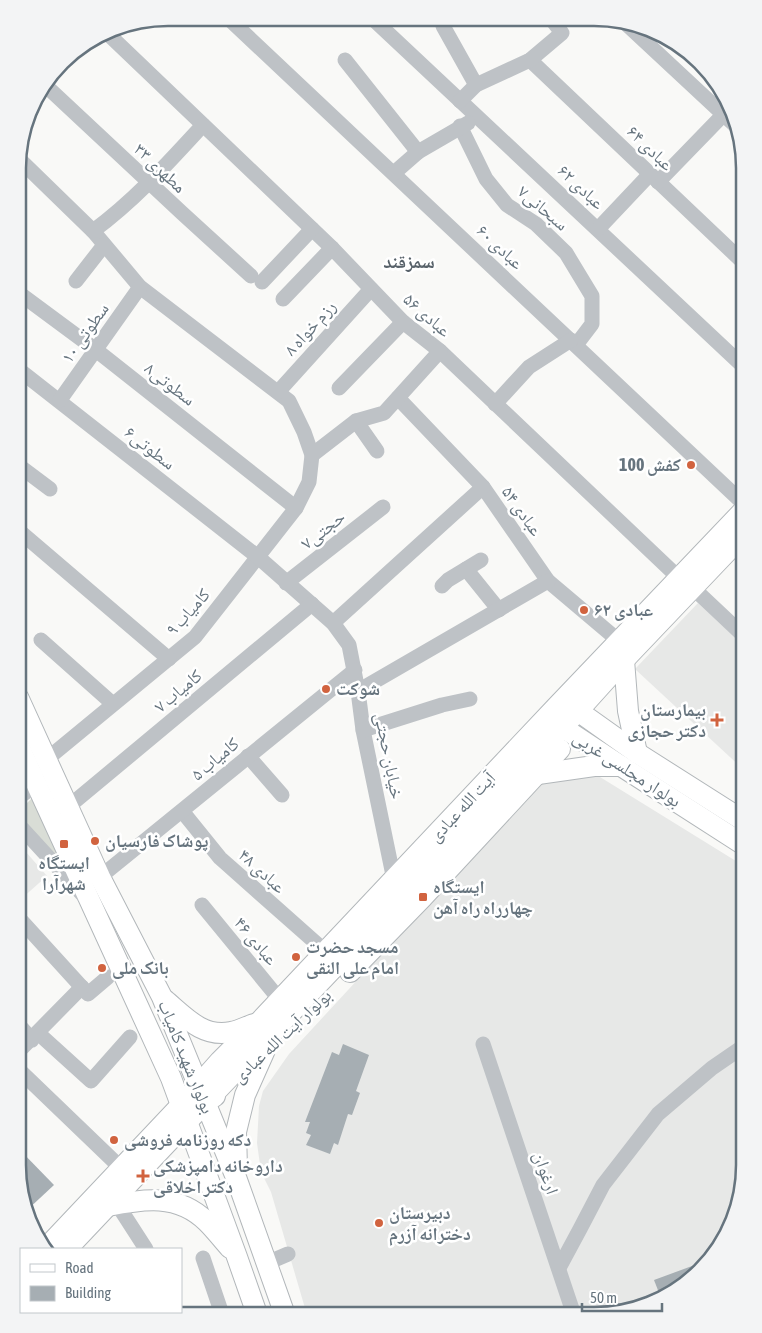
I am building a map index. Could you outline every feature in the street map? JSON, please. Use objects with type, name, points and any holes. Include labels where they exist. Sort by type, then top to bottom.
[{"type":"main road","name":"آیت الله عبادی","points":[[202,1095],[220,1061],[260,1021],[284,1009],[325,951],[556,707],[622,650],[686,583],[736,521]]},
{"type":"main road","name":"آیت الله عبادی","points":[[686,583],[736,541]]},
{"type":"main road","name":"آیت الله عبادی","points":[[202,1095],[284,1009],[578,711],[622,650]]},
{"type":"main road","points":[[622,650],[628,711],[637,753]]},
{"type":"main road","name":"بولوار مجلسی غربی","points":[[735,816],[637,753],[578,711],[556,707],[562,727],[735,839]]},
{"type":"main road","name":"بولوار شهید کامیاب","points":[[26,714],[100,877],[162,997],[237,1180],[282,1307]]},
{"type":"main road","name":"بولوار آیت الله عبادی","points":[[50,1244],[121,1168],[202,1095],[227,1087],[319,1003],[423,897],[538,774],[561,747],[562,727]]},
{"type":"main road","name":"بولوار شهید کامیاب","points":[[26,761],[171,1078],[255,1307]]},
{"type":"main road","points":[[538,774],[594,766],[620,766]]},
{"type":"main road","points":[[162,997],[198,1028],[211,1032],[231,1032],[260,1021]]},
{"type":"main road","points":[[237,1180],[236,1132],[245,1094],[284,1009]]},
{"type":"main road","name":"بولوار آیت الله عبادی","points":[[68,1248],[113,1205],[184,1113]]},
{"type":"main road","points":[[113,1205],[140,1200],[162,1200],[186,1207],[205,1220],[237,1257]]},
{"type":"street","name":"عبادی ۶۰","points":[[237,26],[736,496]]},
{"type":"street","name":"عبادی ۶۲","points":[[380,26],[736,360]]},
{"type":"street","points":[[443,26],[476,85]]},
{"type":"street","points":[[460,101],[476,85],[530,60],[562,33],[557,26]]},
{"type":"street","points":[[637,34],[722,108]]},
{"type":"street","name":"عبادی ۵۶","points":[[116,37],[332,248],[403,322],[440,351],[736,628]]},
{"type":"street","points":[[345,60],[418,152]]},
{"type":"street","name":"عبادی ۶۴","points":[[530,60],[736,255]]},
{"type":"street","name":"مطهری ۳۳","points":[[50,89],[256,279],[312,229]]},
{"type":"street","points":[[598,229],[725,114]]},
{"type":"street","points":[[394,173],[418,152],[460,126],[478,118]]},
{"type":"street","points":[[93,231],[112,217],[150,183],[203,124]]},
{"type":"street","name":"سبحانی۷","points":[[460,126],[486,179],[507,205],[536,224],[566,253],[592,296],[592,324],[574,343]]},
{"type":"street","points":[[26,166],[93,231],[140,287],[288,401],[304,432],[312,455],[356,421],[384,413],[440,351]]},
{"type":"street","points":[[76,281],[104,245]]},
{"type":"street","points":[[283,299],[332,248]]},
{"type":"street","name":"سطوتی ۱۰","points":[[60,400],[140,287]]},
{"type":"street","name":"رزم خواه ۸","points":[[278,392],[371,288]]},
{"type":"street","name":"سطوتی۸","points":[[26,298],[96,350],[296,508]]},
{"type":"street","points":[[339,388],[403,322]]},
{"type":"street","points":[[495,404],[528,367],[574,343]]},
{"type":"street","name":"سطوتی۶","points":[[26,375],[258,557]]},
{"type":"street","name":"عبادی ۵۴","points":[[398,398],[483,487],[548,581],[622,650]]},
{"type":"street","points":[[356,421],[377,451]]},
{"type":"street","name":"کامیاب ۹","points":[[47,759],[195,637],[296,508],[309,482],[312,455]]},
{"type":"street","points":[[26,471],[50,489]]},
{"type":"street","points":[[333,623],[483,487]]},
{"type":"street","name":"حجتی۷","points":[[286,583],[383,507]]},
{"type":"street","points":[[26,537],[169,660]]},
{"type":"street","name":"خیابان حجتی","points":[[258,557],[333,623],[349,645],[355,670],[363,730],[394,880]]},
{"type":"street","points":[[442,586],[481,560]]},
{"type":"street","points":[[466,569],[499,610]]},
{"type":"street","points":[[358,690],[548,581]]},
{"type":"street","name":"کامیاب ۷","points":[[68,807],[312,604]]},
{"type":"street","points":[[41,640],[113,704]]},
{"type":"street","name":"کامیاب ۵","points":[[100,877],[355,670]]},
{"type":"street","points":[[363,730],[442,705],[470,699]]},
{"type":"street","points":[[248,756],[282,796]]},
{"type":"street","points":[[26,792],[30,787],[32,773]]},
{"type":"street","name":"عبادی ۴۸","points":[[182,811],[220,858],[325,951]]},
{"type":"street","points":[[26,833],[93,905]]},
{"type":"street","name":"عبادی ۴۶","points":[[202,905],[284,1009]]},
{"type":"street","points":[[26,926],[88,994],[108,977]]},
{"type":"street","points":[[26,1044],[82,987]]},
{"type":"street","points":[[26,1030],[91,1081],[130,1036]]},
{"type":"street","name":"ارغوان","points":[[482,1044],[571,1307]]},
{"type":"street","points":[[558,1268],[580,1230],[602,1185],[658,1114],[712,1068],[735,1052]]},
{"type":"street","points":[[26,1077],[121,1168]]},
{"type":"street","points":[[113,1205],[145,1248]]},
{"type":"street","points":[[267,1263],[288,1254]]},
{"type":"street","points":[[203,1258],[217,1307]]},
{"type":"shaded area","name":"بیمارستان دکتر حجازی","points":[[698,603],[736,638],[735,762],[635,669]]},
{"type":"shaded area","points":[[584,775],[600,777],[735,861],[735,1174],[733,1193],[721,1228],[694,1265],[673,1283],[639,1299],[612,1306],[305,1307],[271,1192],[261,1172],[257,1143],[259,1106],[263,1091],[289,1054],[480,847],[544,782]]},
{"type":"shaded area","points":[[33,797],[65,868],[26,823],[26,804]]},
{"type":"shaded area","points":[[26,852],[47,876],[26,895]]},
{"type":"building","points":[[343,1044],[369,1055],[356,1091],[360,1093],[352,1115],[348,1114],[338,1145],[334,1143],[330,1154],[306,1145],[311,1135],[306,1133],[310,1122],[305,1122],[332,1052],[339,1055]]},
{"type":"building","points":[[26,1156],[54,1185],[33,1205],[27,1183]]},
{"type":"building","points":[[693,1265],[673,1283],[658,1291],[654,1280]]},
{"type":"place","name":"کفش 100","points":[[691,465]]},
{"type":"place","name":"عبادی ۶۲","points":[[584,610]]},
{"type":"place","name":"شوكت","points":[[326,689]]},
{"type":"place","name":"بیمارستان دکتر حجازی","points":[[717,720]]},
{"type":"place","name":"پوشاک فارسیان","points":[[95,841]]},
{"type":"place","name":"ایستگاه شهرآرا","points":[[64,844]]},
{"type":"place","name":"ایستگاه چهارراه راه آهن","points":[[423,897]]},
{"type":"place","name":"مسجد حضرت امام علی النقی","points":[[296,957]]},
{"type":"place","name":"بانک ملی","points":[[102,968]]},
{"type":"place","name":"دکه روزنامه فروشی","points":[[114,1140]]},
{"type":"place","name":"داروخانه دامپزشکی دکتر اخلاقی","points":[[143,1176]]},
{"type":"place","name":"دبیرستان دخترانه آزرم","points":[[379,1223]]},
{"type":"district","name":"سمزقند","points":[[409,261]]}]
